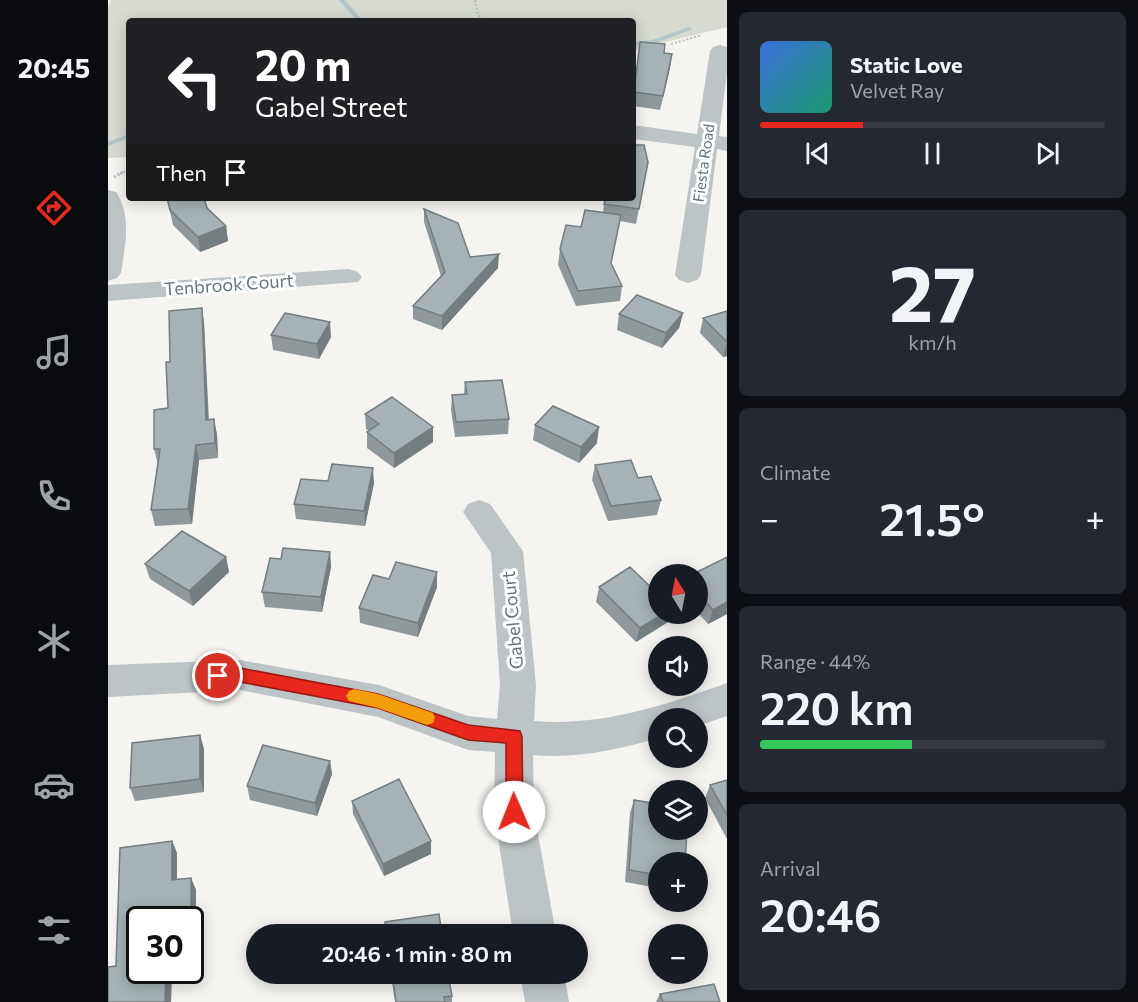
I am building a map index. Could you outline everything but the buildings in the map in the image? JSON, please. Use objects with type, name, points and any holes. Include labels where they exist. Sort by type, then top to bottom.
[{"type":"street","name":"Fiesta Road","points":[[688,274],[717,142],[715,42]]},
{"type":"street","points":[[636,132],[717,142]]},
{"type":"street","points":[[108,197],[112,206],[114,227],[108,273]]},
{"type":"street","name":"Tenbrook Court","points":[[108,293],[349,277]]},
{"type":"street","name":"Gabel Court","points":[[480,512],[507,551],[518,685],[514,737],[514,812],[533,924]]},
{"type":"street","points":[[108,681],[240,675],[378,701],[468,733],[514,737],[555,740],[629,730],[648,725]]},
{"type":"street","points":[[705,708],[727,699]]},
{"type":"street","points":[[544,984],[547,1002]]},
{"type":"path","points":[[475,0],[478,15],[481,18]]},
{"type":"path","points":[[671,44],[715,42]]},
{"type":"shaded area","points":[[111,0],[727,0],[727,27],[636,49],[636,18],[126,18],[126,157],[108,158],[108,7]]},
{"type":"waterway","points":[[342,0],[357,18]]},
{"type":"waterway","points":[[636,44],[653,42],[689,29]]},
{"type":"waterway","points":[[108,144],[126,137]]},
{"type":"slow traffic","points":[[354,696],[378,701],[427,718]]},
{"type":"route","points":[[218,676],[240,675],[378,701],[468,733],[514,737],[514,812]]}]
